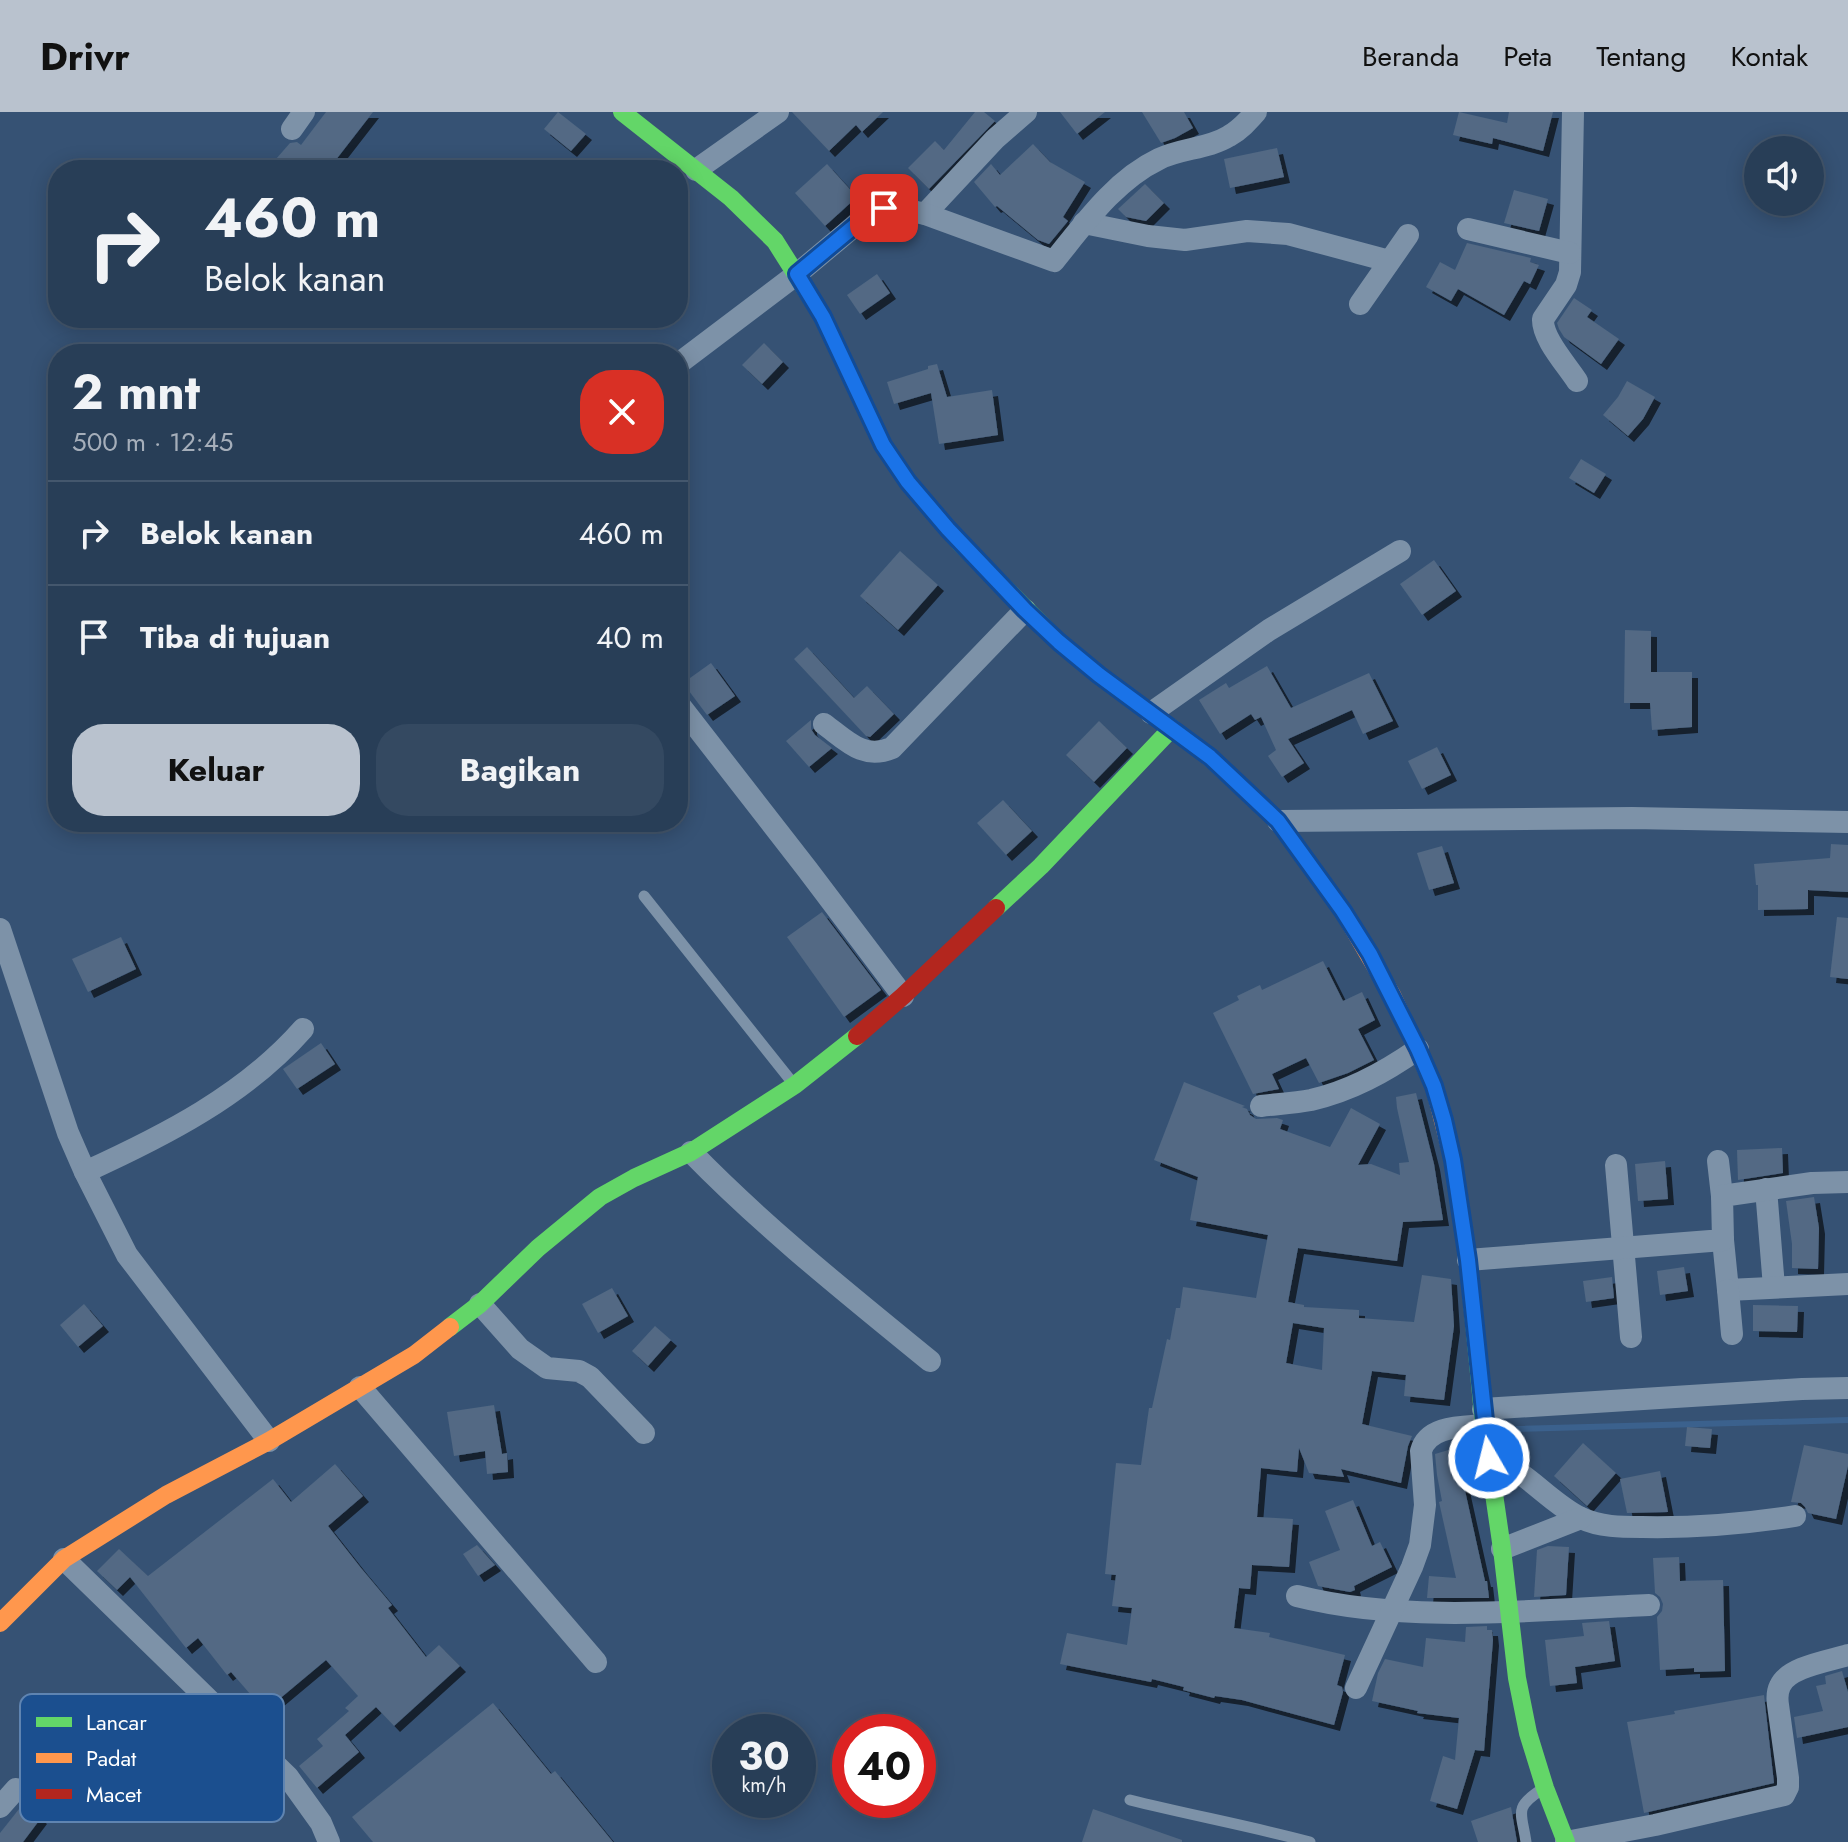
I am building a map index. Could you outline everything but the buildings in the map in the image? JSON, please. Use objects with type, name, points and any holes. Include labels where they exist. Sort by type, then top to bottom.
[{"type":"street","points":[[622,112],[683,160]]},
{"type":"street","points":[[696,170],[778,112]]},
{"type":"street","points":[[925,214],[995,139],[1026,112]]},
{"type":"street","points":[[688,356],[872,213],[895,207],[925,214],[1054,261],[1084,223],[1143,168],[1172,153],[1228,137],[1256,112]]},
{"type":"street","points":[[1573,112],[1570,272],[1566,285],[1543,323],[1545,333],[1577,381]]},
{"type":"street","points":[[688,164],[731,198],[775,241],[823,317],[866,411],[908,482],[960,543],[1059,642],[1210,757],[1278,821],[1350,921],[1392,995],[1434,1086],[1453,1160],[1468,1260],[1483,1417],[1517,1678],[1528,1733],[1566,1842],[1784,1795],[1788,1778],[1777,1694],[1780,1684],[1794,1672],[1848,1655]]},
{"type":"street","points":[[1084,223],[1185,240],[1247,231],[1288,234],[1389,261]]},
{"type":"street","points":[[1468,229],[1570,253]]},
{"type":"street","points":[[1360,304],[1408,235]]},
{"type":"street","points":[[1151,713],[1269,630],[1400,551]]},
{"type":"street","points":[[824,724],[861,750],[878,753],[892,748],[1025,610]]},
{"type":"street","points":[[688,716],[903,996]]},
{"type":"street","points":[[0,1623],[64,1559],[166,1495],[269,1441],[414,1355],[480,1304],[538,1248],[600,1197],[691,1152],[795,1085],[903,996],[1041,866],[1172,728]]},
{"type":"street","points":[[1278,821],[1632,818],[1848,822]]},
{"type":"street","points":[[0,929],[68,1133],[127,1255],[269,1441]]},
{"type":"street","points":[[85,1172],[136,1149],[200,1113],[251,1078],[303,1029]]},
{"type":"street","points":[[1261,1106],[1310,1100],[1360,1084],[1418,1049]]},
{"type":"street","points":[[691,1152],[808,1262],[930,1361]]},
{"type":"street","points":[[1718,1161],[1732,1334]]},
{"type":"street","points":[[1616,1165],[1631,1337]]},
{"type":"street","points":[[1722,1196],[1812,1183],[1848,1182]]},
{"type":"street","points":[[1766,1189],[1774,1287]]},
{"type":"street","points":[[1468,1260],[1723,1240]]},
{"type":"street","points":[[1728,1290],[1848,1284]]},
{"type":"street","points":[[480,1304],[520,1349],[547,1368],[579,1371],[590,1377],[644,1433]]},
{"type":"street","points":[[360,1387],[596,1662]]},
{"type":"street","points":[[1356,1688],[1420,1545],[1425,1505],[1421,1451],[1432,1434],[1483,1417],[1802,1389],[1848,1388]]},
{"type":"street","points":[[1489,1458],[1509,1465],[1581,1518],[1611,1526],[1686,1528],[1795,1516]]},
{"type":"street","points":[[1502,1549],[1581,1518]]},
{"type":"street","points":[[64,1559],[203,1694]]},
{"type":"street","points":[[1297,1596],[1391,1611],[1509,1611],[1649,1605]]},
{"type":"street","points":[[284,1773],[321,1823],[329,1842]]},
{"type":"street","points":[[0,1807],[16,1789]]},
{"type":"lane","points":[[644,896],[795,1085]]},
{"type":"lane","points":[[1526,1842],[1523,1804],[1545,1788]]},
{"type":"lane","points":[[1130,1800],[1310,1842]]},
{"type":"waterway","points":[[1516,1429],[1848,1420]]},
{"type":"traffic: fast","points":[[622,112],[683,160]]},
{"type":"traffic: fast","points":[[688,164],[731,198],[775,241],[823,317],[883,445],[908,482],[960,543],[1059,642],[1206,754]]},
{"type":"traffic: fast","points":[[996,908],[1041,866],[1172,728]]},
{"type":"traffic: fast","points":[[450,1327],[600,1197],[691,1152],[795,1085],[857,1036]]},
{"type":"traffic: fast","points":[[1459,1198],[1484,1425],[1517,1678],[1528,1733],[1566,1842]]},
{"type":"traffic: slow","points":[[1206,754],[1278,821],[1343,911],[1392,995],[1434,1086],[1453,1160],[1459,1198]]},
{"type":"traffic: slow","points":[[0,1623],[64,1559],[166,1495],[269,1441],[414,1355],[450,1327]]},
{"type":"traffic: jam","points":[[857,1036],[996,908]]},
{"type":"route","points":[[884,208],[863,219],[797,274],[823,317],[883,445],[908,482],[960,543],[1025,610],[1099,675],[1210,757],[1278,821],[1343,911],[1392,995],[1434,1086],[1453,1160],[1468,1260],[1489,1458]]}]
